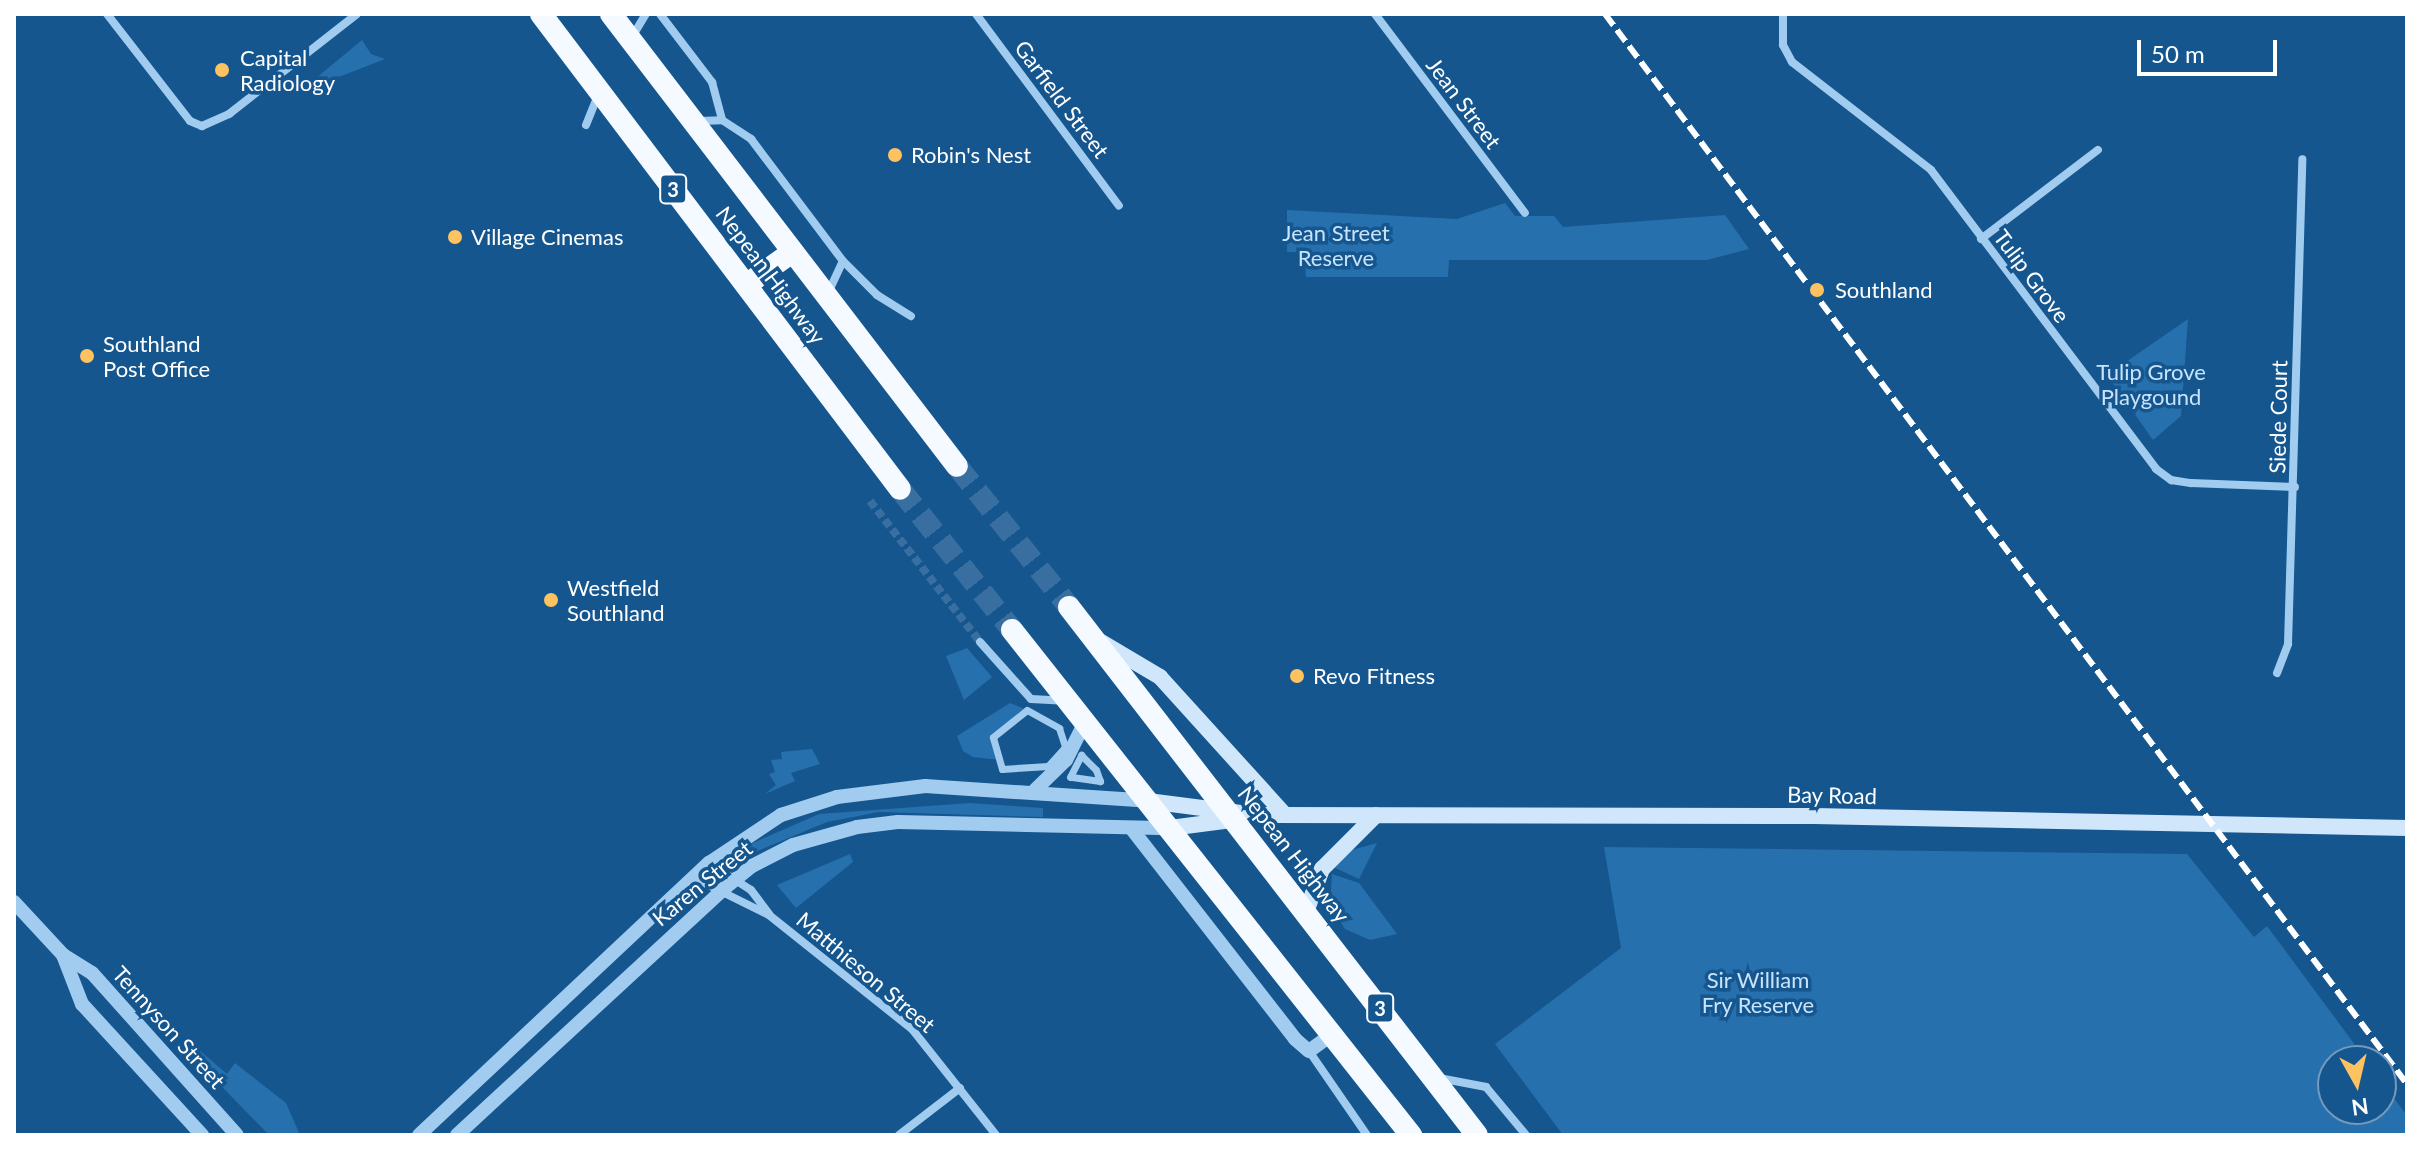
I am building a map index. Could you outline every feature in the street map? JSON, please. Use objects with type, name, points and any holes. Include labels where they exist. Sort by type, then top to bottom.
[{"type":"highway","name":"Nepean Highway","points":[[541,14],[900,489]]},
{"type":"highway","name":"Nepean Highway","points":[[611,14],[957,466]]},
{"type":"highway","points":[[746,285],[791,253]]},
{"type":"highway","name":"Nepean Highway","points":[[1069,607],[1239,814],[1306,912],[1477,1135]]},
{"type":"highway","points":[[1012,630],[1411,1135]]},
{"type":"main road","points":[[1094,637],[1160,677],[1285,815]]},
{"type":"main road","name":"Bay Road","points":[[1148,801],[1239,814],[1285,815],[1814,816],[2407,828]]},
{"type":"main road","name":"Karen Street","points":[[1170,828],[1239,814]]},
{"type":"main road","points":[[1306,912],[1322,869],[1376,815]]},
{"type":"street","points":[[107,14],[190,121],[202,126],[229,114],[357,14]]},
{"type":"street","points":[[630,40],[646,14]]},
{"type":"street","points":[[660,14],[712,82],[722,120]]},
{"type":"street","name":"Garfield Street","points":[[976,14],[1119,206]]},
{"type":"street","name":"Jean Street","points":[[1375,14],[1525,213]]},
{"type":"street","name":"Tulip Grove","points":[[1783,14],[1783,45],[1792,62],[1931,170],[2156,469],[2171,480],[2191,483],[2295,487]]},
{"type":"street","points":[[586,125],[600,92]]},
{"type":"street","points":[[693,121],[722,120],[751,139],[843,261],[877,295],[911,316]]},
{"type":"street","points":[[1981,239],[2098,150]]},
{"type":"street","name":"Siede Court","points":[[2277,673],[2288,644],[2295,487],[2302,159]]},
{"type":"street","name":"Nepean Highway","points":[[826,298],[843,261]]},
{"type":"street","points":[[980,642],[1031,699],[1049,704],[1069,700]]},
{"type":"street","points":[[1027,710],[1059,728],[1065,747],[1048,766],[1002,769],[993,737],[1027,710]]},
{"type":"street","points":[[1035,790],[1066,760],[1085,722]]},
{"type":"street","points":[[1081,755],[1096,770],[1100,781],[1070,777],[1081,755]]},
{"type":"street","name":"Karen Street","points":[[419,1135],[709,863],[765,823],[816,802],[925,786],[1035,790],[1148,801]]},
{"type":"street","name":"Karen Street","points":[[457,1135],[721,891],[735,879],[793,845],[871,825],[1170,828]]},
{"type":"street","points":[[1131,828],[1244,978],[1309,1051],[1367,1135]]},
{"type":"street","name":"Matthieson Street","points":[[709,863],[762,901],[769,915]]},
{"type":"street","name":"Matthieson Street","points":[[694,878],[769,915],[912,1029],[996,1135]]},
{"type":"street","name":"Tennyson Street","points":[[15,905],[63,955],[92,973],[237,1135]]},
{"type":"street","name":"Tennyson Street","points":[[63,955],[82,1004],[202,1135]]},
{"type":"street","points":[[1309,1051],[1330,1036]]},
{"type":"street","points":[[1433,1078],[1486,1087],[1526,1135]]},
{"type":"street","points":[[899,1135],[960,1088]]},
{"type":"green space","points":[[362,40],[371,54],[385,59],[298,93]]},
{"type":"green space","name":"Jean Street Reserve","points":[[1505,203],[1515,216],[1554,216],[1563,227],[1725,215],[1749,249],[1707,260],[1449,260],[1448,277],[1306,277],[1304,252],[1287,252],[1287,210],[1457,219]]},
{"type":"green space","name":"Tulip Grove Playgound","points":[[2188,319],[2181,416],[2153,440],[2107,375]]},
{"type":"green space","points":[[967,648],[992,677],[964,700],[946,656]]},
{"type":"green space","points":[[1010,703],[1027,710],[993,737],[1000,760],[973,757],[963,751],[957,736]]},
{"type":"green space","points":[[812,749],[820,764],[791,773],[795,781],[765,794],[776,785],[769,774],[775,772],[771,760],[782,759],[781,752]]},
{"type":"green space","points":[[970,803],[1043,808],[1043,817],[879,812],[827,822],[750,854],[746,846],[819,814]]},
{"type":"green space","points":[[1377,843],[1359,879],[1333,867],[1348,851]]},
{"type":"green space","name":"Sir William Fry Reserve","points":[[1604,847],[2187,854],[2254,937],[2267,926],[2355,1045],[2317,1045],[2317,1125],[2397,1125],[2397,1102],[2407,1116],[2407,1135],[1563,1135],[1495,1044],[1621,948]]},
{"type":"green space","points":[[850,854],[853,862],[796,908],[777,885]]},
{"type":"green space","points":[[1332,874],[1359,883],[1397,934],[1370,940],[1345,929],[1330,906]]},
{"type":"green space","points":[[198,1049],[227,1074],[235,1063],[286,1103],[300,1135],[269,1135],[191,1055]]},
{"type":"tunnel","points":[[957,466],[1069,607]]},
{"type":"tunnel","points":[[900,489],[1012,630]]},
{"type":"tunnel","points":[[870,501],[980,642]]},
{"type":"railway","points":[[1605,14],[2407,1084]]},
{"type":"place","name":"Capital Radiology","points":[[222,70]]},
{"type":"place","name":"Robin's Nest","points":[[895,155]]},
{"type":"place","name":"Village Cinemas","points":[[455,237]]},
{"type":"place","name":"Southland","points":[[1817,290]]},
{"type":"place","name":"Southland Post Office","points":[[87,356]]},
{"type":"place","name":"Westfield Southland","points":[[551,600]]},
{"type":"place","name":"Revo Fitness","points":[[1297,676]]}]
